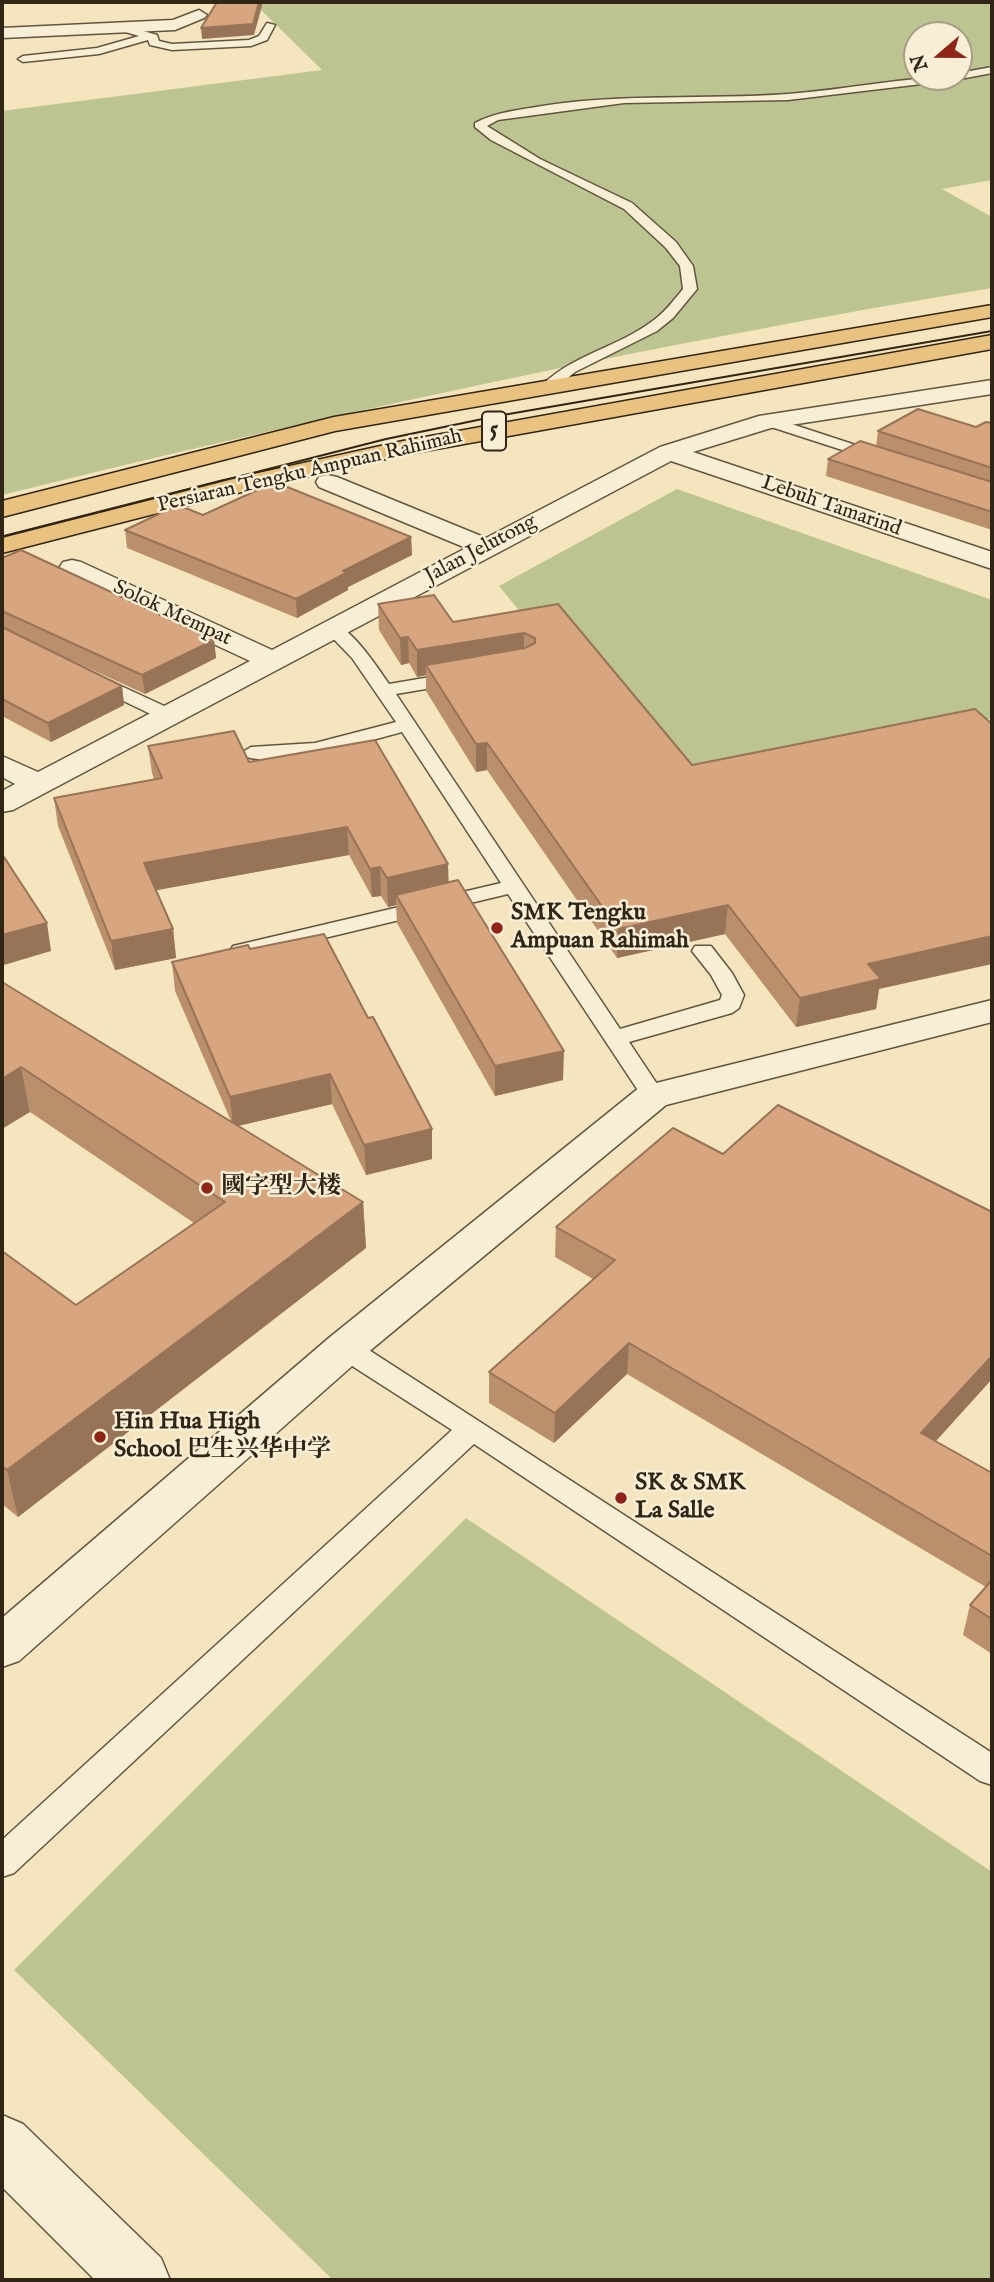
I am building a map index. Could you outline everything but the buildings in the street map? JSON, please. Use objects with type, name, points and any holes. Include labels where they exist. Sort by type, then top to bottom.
[{"type":"highway","name":"Persiaran Tengku Ampuan Rahimah","points":[[2,509],[334,424],[992,311]]},
{"type":"highway","name":"Persiaran Tengku Ampuan Rahimah","points":[[2,545],[222,489],[402,448],[992,342]]},
{"type":"street","points":[[2,33],[175,25],[199,15]]},
{"type":"street","name":"Jalan Jelutong","points":[[2,803],[669,452],[767,421],[992,387]]},
{"type":"street","points":[[921,398],[947,417]]},
{"type":"street","name":"Lebuh Tamarind","points":[[669,452],[992,561]]},
{"type":"street","points":[[328,482],[486,547]]},
{"type":"street","name":"Solok Mempat","points":[[72,568],[271,660]]},
{"type":"street","points":[[2,765],[38,784]]},
{"type":"street","points":[[2,1647],[345,1348],[653,1096],[992,1011]]},
{"type":"street","points":[[2,2145],[139,2280]]},
{"type":"lane","points":[[153,37],[155,43],[172,47],[251,43],[263,38],[270,24]]},
{"type":"lane","points":[[126,29],[153,37]]},
{"type":"lane","points":[[23,59],[99,51],[119,43],[153,37]]},
{"type":"lane","points":[[973,74],[992,70]]},
{"type":"lane","points":[[547,388],[561,373],[653,328],[673,310],[690,289],[686,266],[671,244],[628,206],[495,138],[479,125],[495,117],[558,106],[624,100],[788,97],[903,83]]},
{"type":"lane","points":[[767,421],[900,464]]},
{"type":"lane","points":[[332,628],[358,654],[384,690],[653,1096]]},
{"type":"lane","points":[[73,669],[168,715]]},
{"type":"lane","points":[[384,690],[473,676]]},
{"type":"lane","points":[[251,753],[315,749],[407,725]]},
{"type":"lane","points":[[241,951],[515,886]]},
{"type":"lane","points":[[615,1038],[724,1008],[731,1003],[733,995],[721,973],[703,951]]},
{"type":"lane","points":[[345,1348],[992,1771]]},
{"type":"lane","points":[[2,1862],[472,1429]]},
{"type":"green space","points":[[253,2],[992,2],[992,180],[942,189],[992,217],[992,288],[619,356],[371,408],[2,495],[2,111],[322,70]]},
{"type":"green space","points":[[677,489],[992,600],[992,718],[665,788],[499,586]]},
{"type":"green space","points":[[466,1518],[992,1872],[992,2280],[333,2280],[14,1970]]},
{"type":"tram line","points":[[2,537],[386,439],[497,416],[992,331]]},
{"type":"place","name":"SMK Tengku Ampuan Rahimah","points":[[497,928]]},
{"type":"place","name":"國字型大楼","points":[[207,1188]]},
{"type":"place","name":"Hin Hua High School 巴生兴华中学","points":[[100,1437]]},
{"type":"place","name":"SK & SMK La Salle","points":[[621,1498]]}]
